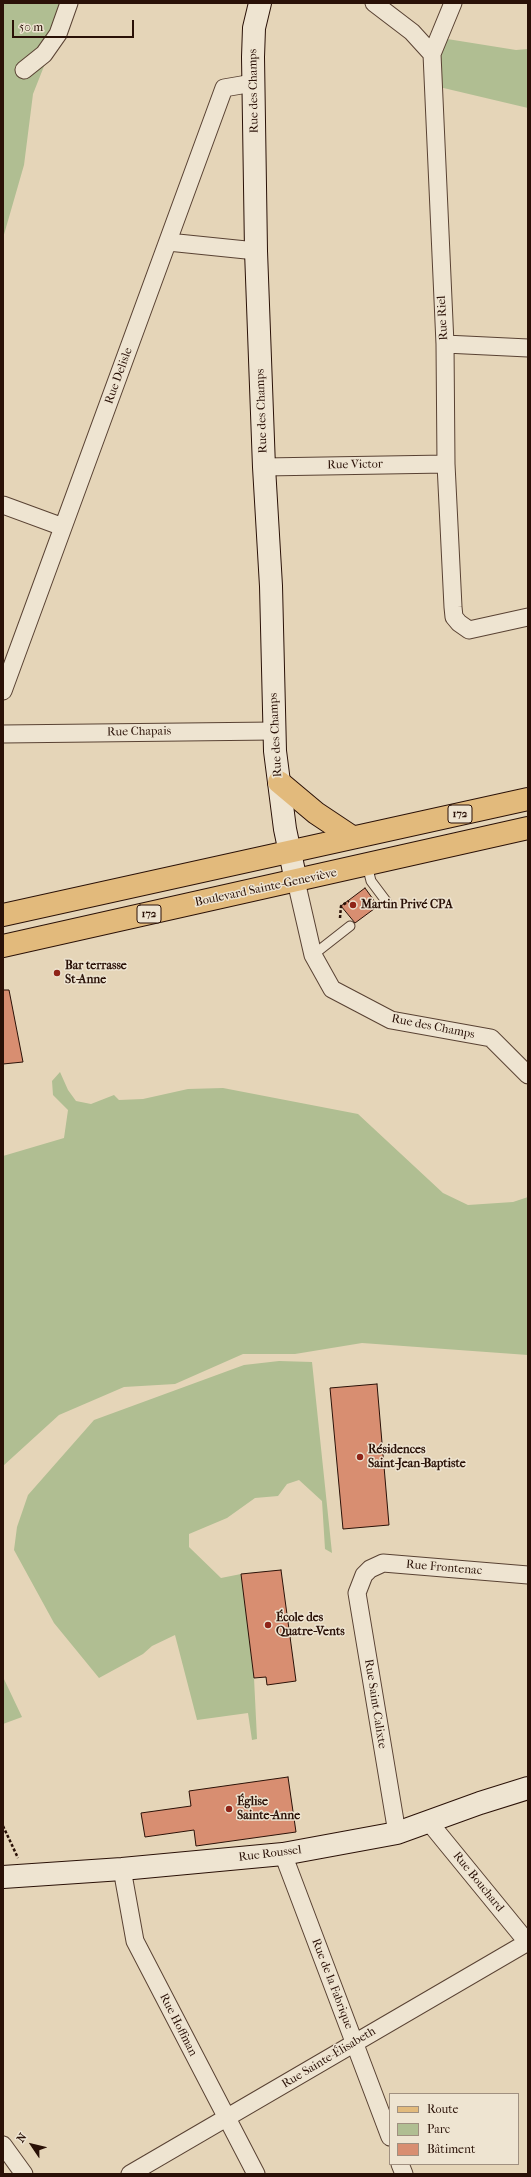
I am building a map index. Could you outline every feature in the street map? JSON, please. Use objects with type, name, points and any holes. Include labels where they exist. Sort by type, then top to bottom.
[{"type":"main road","points":[[279,782],[312,810],[352,837]]},
{"type":"main road","name":"172","points":[[3,915],[528,799]]},
{"type":"main road","name":"Boulevard Sainte-Geneviève","points":[[3,946],[528,828]]},
{"type":"street","points":[[24,70],[44,54],[58,34],[69,3]]},
{"type":"street","name":"Rue des Champs","points":[[260,3],[254,28],[253,83],[256,252],[264,467],[271,586],[274,731],[279,782],[289,852],[313,955],[332,989],[390,1020],[491,1038],[528,1075]]},
{"type":"street","points":[[374,3],[412,32],[432,54]]},
{"type":"street","name":"Rue Riel","points":[[453,3],[432,54],[445,344],[446,464],[454,617],[459,623],[469,630],[528,617]]},
{"type":"street","name":"Rue Delisle","points":[[3,691],[224,88],[253,83]]},
{"type":"street","points":[[168,242],[256,252]]},
{"type":"street","points":[[445,344],[528,348]]},
{"type":"street","name":"Rue Victor","points":[[264,467],[446,464]]},
{"type":"street","points":[[3,505],[63,527]]},
{"type":"street","name":"Rue Chapais","points":[[3,734],[274,731]]},
{"type":"street","name":"Rue Frontenac","points":[[364,1575],[370,1569],[383,1562],[528,1576]]},
{"type":"street","name":"Rue Saint-Calixte","points":[[364,1575],[358,1593],[397,1833]]},
{"type":"street","name":"Rue Roussel","points":[[3,1877],[122,1869],[283,1854],[397,1833],[528,1788]]},
{"type":"street","name":"Rue Bouchard","points":[[429,1822],[528,1942]]},
{"type":"street","name":"Rue de la Fabrique","points":[[283,1854],[389,2134]]},
{"type":"street","name":"Rue Hoffman","points":[[122,1869],[134,1941],[256,2174]]},
{"type":"street","name":"Rue Sainte-Élisabeth","points":[[130,2174],[227,2119],[528,1942]]},
{"type":"street","points":[[3,2145],[24,2174]]},
{"type":"lane","points":[[367,865],[372,881],[386,901]]},
{"type":"lane","points":[[313,955],[350,926]]},
{"type":"path","points":[[340,920],[341,906],[349,901]]},
{"type":"path","points":[[3,1826],[27,1875]]},
{"type":"green space","points":[[3,3],[69,3],[33,94],[24,165],[3,238]]},
{"type":"green space","points":[[441,38],[516,50],[528,49],[528,108],[435,86]]},
{"type":"green space","points":[[60,1072],[68,1090],[76,1101],[91,1104],[114,1095],[119,1100],[143,1099],[188,1089],[223,1088],[358,1114],[443,1193],[468,1205],[513,1202],[528,1197],[528,1355],[362,1343],[295,1354],[243,1354],[175,1384],[124,1387],[59,1415],[3,1466],[3,1156],[64,1138],[68,1110],[53,1095],[52,1081]]},
{"type":"green space","points":[[279,1361],[312,1362],[332,1553],[325,1549],[322,1501],[299,1480],[287,1484],[278,1496],[255,1498],[227,1518],[189,1534],[189,1547],[221,1578],[241,1574],[254,1678],[257,1739],[252,1740],[248,1713],[197,1720],[175,1635],[152,1646],[143,1654],[99,1678],[54,1623],[14,1550],[17,1527],[28,1495],[94,1420],[244,1365]]},
{"type":"green space","points":[[3,1677],[22,1717],[3,1724]]},
{"type":"building","points":[[365,888],[378,906],[355,923],[341,906]]},
{"type":"building","points":[[3,990],[9,990],[23,1062],[3,1064]]},
{"type":"building","name":"Résidences Saint-Jean-Baptiste","points":[[377,1384],[389,1525],[343,1529],[330,1388]]},
{"type":"building","name":"École des Quatre-Vents","points":[[281,1570],[296,1681],[267,1685],[266,1677],[254,1678],[241,1574]]},
{"type":"building","name":"Église Sainte-Anne","points":[[288,1777],[296,1832],[196,1846],[194,1830],[145,1837],[141,1813],[191,1806],[189,1791]]},
{"type":"place","name":"Martin Privé CPA","points":[[353,905]]},
{"type":"place","name":"Bar terrasse St-Anne","points":[[57,973]]},
{"type":"place","name":"Résidences Saint-Jean-Baptiste","points":[[360,1457]]},
{"type":"place","name":"École des Quatre-Vents","points":[[268,1625]]},
{"type":"place","name":"Église Sainte-Anne","points":[[229,1809]]}]
